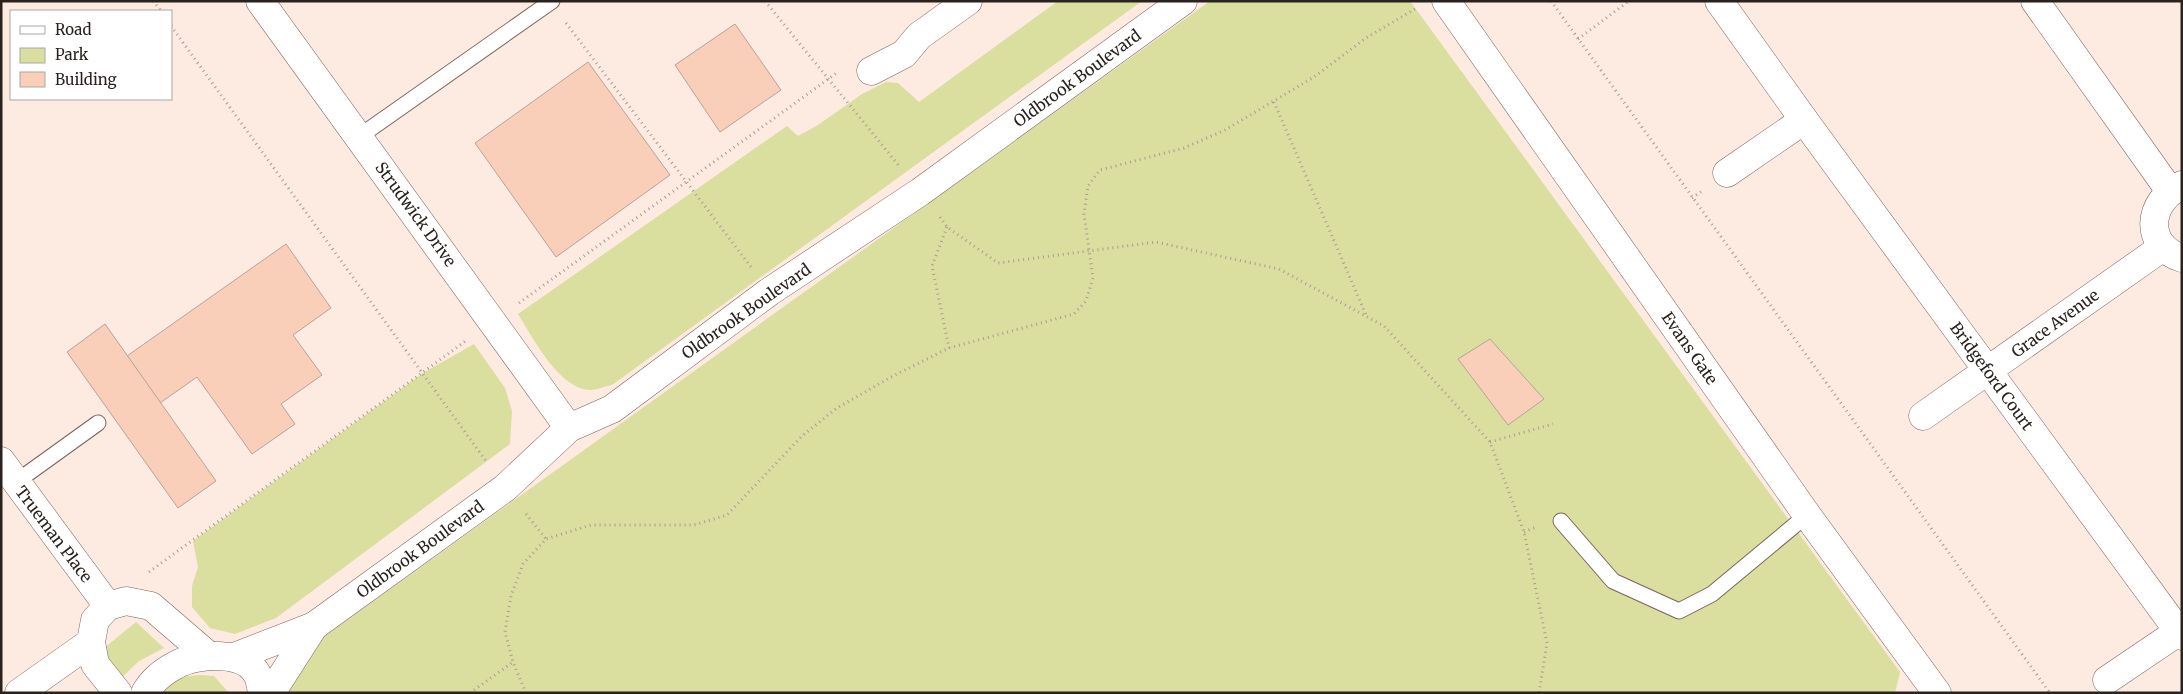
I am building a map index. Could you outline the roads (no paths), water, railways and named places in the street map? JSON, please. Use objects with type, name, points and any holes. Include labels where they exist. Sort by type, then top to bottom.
[{"type":"street","name":"Strudwick Drive","points":[[260,1],[360,136],[569,428]]},
{"type":"street","points":[[871,71],[904,54],[918,36],[968,1]]},
{"type":"street","name":"Oldbrook Boulevard","points":[[145,693],[152,683],[177,664],[221,657],[314,626],[505,488],[569,428],[612,409],[770,292],[920,192],[1183,1]]},
{"type":"street","name":"Bridgeford Court","points":[[1719,1],[2180,634],[2107,680]]},
{"type":"street","points":[[2035,1],[2176,188],[2159,203],[2154,218],[2156,234],[2172,252]]},
{"type":"street","name":"Evans Gate","points":[[1433,4],[1937,693]]},
{"type":"street","points":[[1727,173],[1804,120]]},
{"type":"street","name":"Grace Avenue","points":[[1923,416],[1988,371],[2172,252]]},
{"type":"street","name":"Trueman Place","points":[[8,472],[108,606]]},
{"type":"street","points":[[118,693],[96,664],[91,642],[95,620],[108,606],[126,601],[151,606],[221,657],[248,665],[257,674],[262,693]]},
{"type":"street","name":"Oldbrook Boulevard","points":[[271,693],[314,626]]},
{"type":"street","points":[[19,693],[91,642]]},
{"type":"lane","points":[[360,136],[551,2]]},
{"type":"lane","points":[[8,472],[98,423]]},
{"type":"lane","points":[[1561,521],[1613,581],[1679,611],[1712,594],[1807,516]]}]
